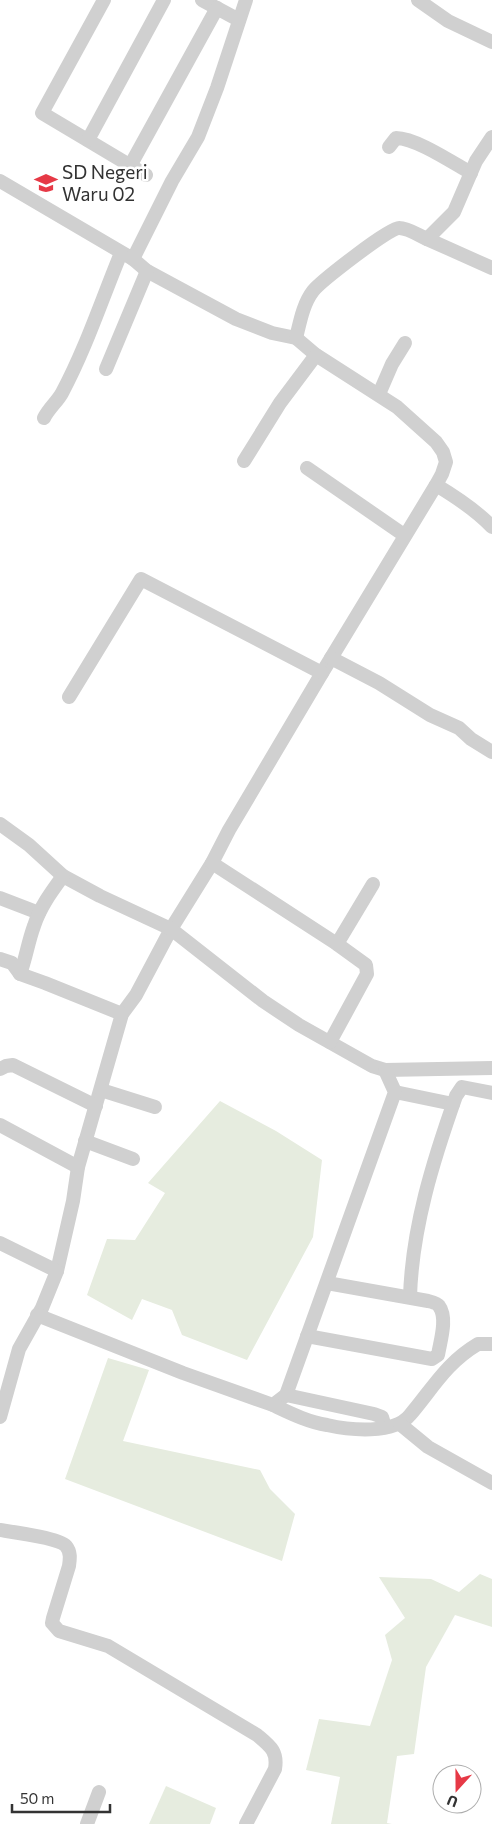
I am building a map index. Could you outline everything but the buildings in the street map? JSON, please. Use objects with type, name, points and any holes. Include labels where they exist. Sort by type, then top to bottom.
[{"type":"street","points":[[104,0],[42,113],[146,176]]},
{"type":"street","points":[[88,140],[164,0]]},
{"type":"street","points":[[202,0],[239,20]]},
{"type":"street","points":[[44,418],[49,408],[61,396],[127,256],[198,137],[217,88],[246,0]]},
{"type":"street","points":[[418,0],[448,21],[492,42]]},
{"type":"street","points":[[130,166],[217,8]]},
{"type":"street","points":[[427,239],[454,212],[479,156],[492,137]]},
{"type":"street","points":[[389,147],[396,138],[406,139],[471,173]]},
{"type":"street","points":[[0,181],[127,256],[147,271],[236,319],[272,332],[296,338],[316,355],[397,407],[436,442],[444,452],[446,462],[436,485],[322,672],[225,837],[212,863],[171,929],[136,995],[122,1014],[78,1168],[74,1201],[57,1270],[49,1293],[18,1349],[2,1401],[0,1417]]},
{"type":"street","points":[[296,338],[303,311],[314,290],[389,230],[398,228],[492,268]]},
{"type":"street","points":[[106,369],[147,271]]},
{"type":"street","points":[[379,394],[392,364],[405,343]]},
{"type":"street","points":[[244,461],[280,403],[316,355]]},
{"type":"street","points":[[307,468],[404,535]]},
{"type":"street","points":[[436,485],[464,503],[484,518],[492,527]]},
{"type":"street","points":[[69,696],[141,579],[322,672]]},
{"type":"street","points":[[331,658],[378,683],[430,715],[459,728],[471,739],[492,752]]},
{"type":"street","points":[[0,824],[29,845],[63,876],[100,896],[171,929],[263,1001],[299,1025],[372,1066],[385,1070],[492,1068]]},
{"type":"street","points":[[212,863],[366,965],[367,970],[357,994],[330,1042]]},
{"type":"street","points":[[20,974],[39,913],[63,876]]},
{"type":"street","points":[[337,944],[373,884]]},
{"type":"street","points":[[0,898],[39,913]]},
{"type":"street","points":[[0,959],[12,963],[20,974],[122,1014]]},
{"type":"street","points":[[0,1069],[13,1065],[96,1106]]},
{"type":"street","points":[[273,1405],[286,1395],[395,1092],[385,1070]]},
{"type":"street","points":[[410,1298],[411,1266],[424,1196],[453,1104],[462,1087],[492,1093]]},
{"type":"street","points":[[101,1090],[155,1107]]},
{"type":"street","points":[[395,1092],[453,1104]]},
{"type":"street","points":[[0,1125],[78,1168]]},
{"type":"street","points":[[86,1141],[133,1159]]},
{"type":"street","points":[[0,1243],[57,1270]]},
{"type":"street","points":[[307,1336],[434,1359],[438,1355],[443,1320],[440,1307],[428,1301],[327,1283]]},
{"type":"street","points":[[37,1315],[183,1373],[326,1426],[371,1430],[400,1424],[410,1416],[448,1367],[478,1344],[492,1344]]},
{"type":"street","points":[[286,1395],[374,1414],[382,1417],[384,1428]]},
{"type":"street","points":[[400,1424],[428,1447],[492,1483]]},
{"type":"street","points":[[0,1530],[42,1538],[63,1544],[68,1548],[69,1566],[53,1618],[52,1623],[54,1627],[59,1631],[108,1646],[257,1735],[272,1749],[277,1760],[276,1769],[246,1824]]},
{"type":"street","points":[[87,1824],[99,1792]]},
{"type":"shaded area","points":[[220,1101],[276,1131],[322,1160],[313,1237],[247,1360],[182,1335],[172,1310],[142,1299],[132,1320],[87,1295],[107,1239],[135,1240],[165,1193],[148,1183]]},
{"type":"shaded area","points":[[108,1358],[149,1370],[123,1441],[260,1470],[270,1489],[295,1514],[282,1561],[65,1479]]},
{"type":"shaded area","points":[[480,1574],[492,1579],[492,1627],[455,1615],[426,1667],[414,1754],[397,1756],[387,1823],[392,1824],[331,1824],[340,1777],[306,1770],[319,1719],[370,1726],[392,1660],[385,1635],[405,1618],[379,1577],[431,1579],[459,1592]]},
{"type":"shaded area","points":[[166,1786],[216,1808],[210,1824],[149,1824]]},
{"type":"place","name":"SD Negeri Waru 02","points":[[46,183]]}]
